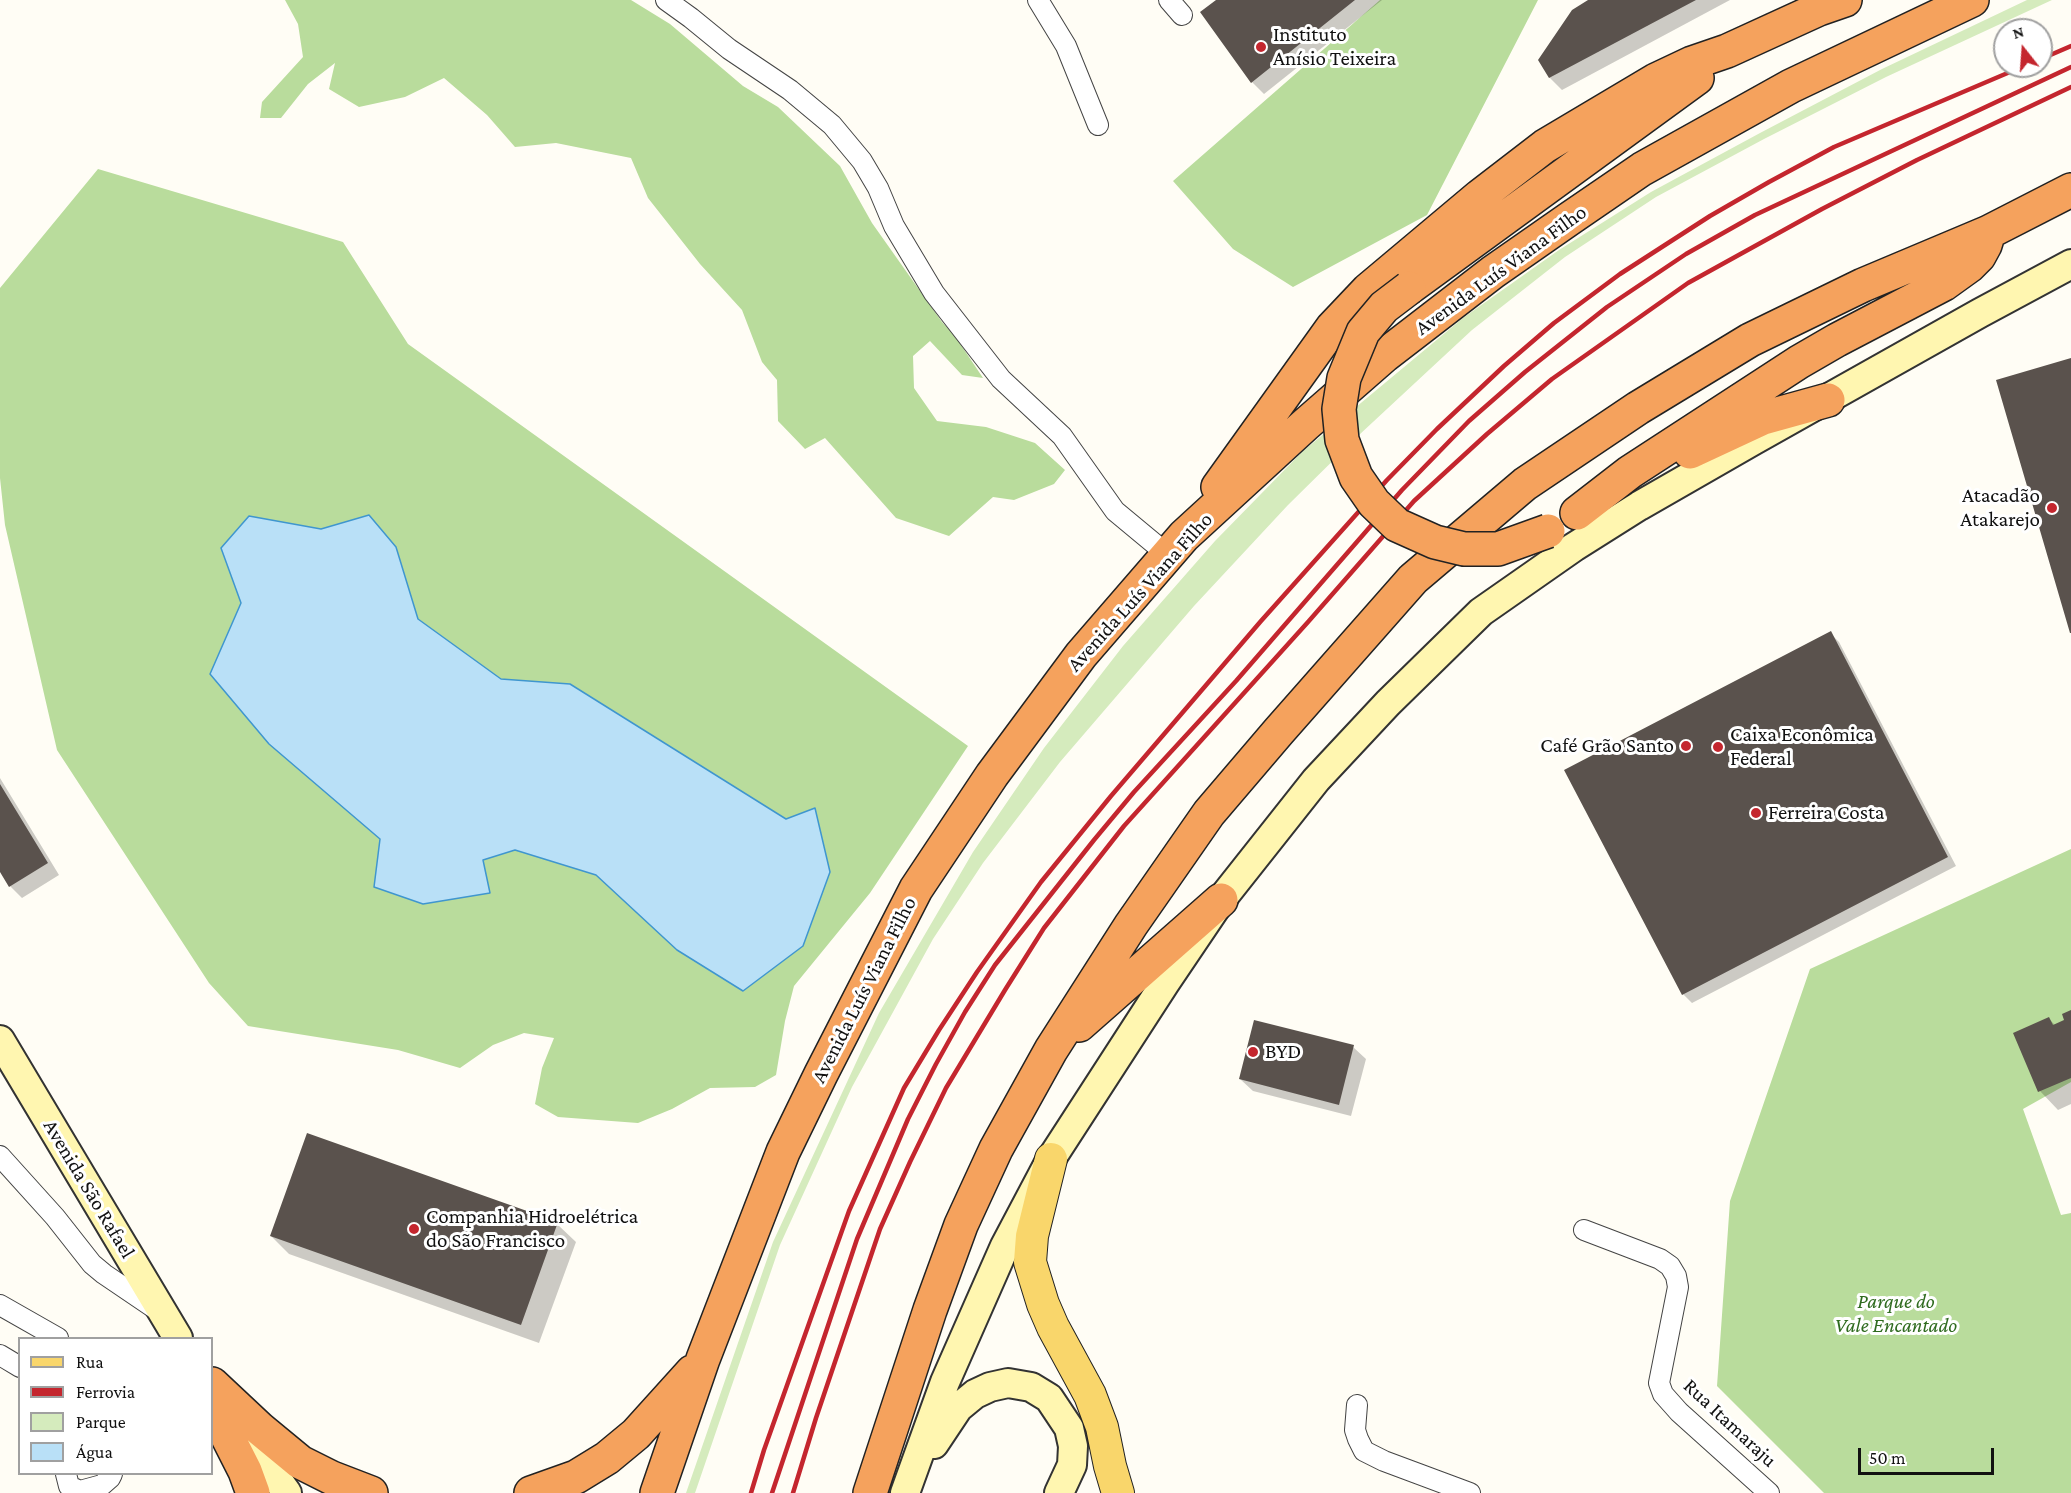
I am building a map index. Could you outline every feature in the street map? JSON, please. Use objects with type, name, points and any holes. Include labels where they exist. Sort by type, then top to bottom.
[{"type":"highway","points":[[1176,546],[1332,328],[1368,290],[1480,196],[1545,146],[1656,80],[1692,63],[1727,51],[1778,26],[1845,0]]},
{"type":"highway","name":"Avenida Luís Viana Filho","points":[[657,1493],[703,1359],[783,1152],[916,889],[992,776],[1081,655],[1176,546],[1305,425],[1384,356],[1493,272],[1578,212],[1642,169],[1791,86],[1972,0]]},
{"type":"highway","points":[[1727,51],[1695,79],[1384,307],[1363,332],[1344,378],[1339,409],[1342,440],[1356,477],[1374,503],[1397,525],[1435,542],[1464,549],[1498,549],[1548,531],[1705,444],[1763,418],[1828,400]]},
{"type":"highway","points":[[870,1493],[930,1310],[961,1225],[996,1149],[1051,1050],[1131,925],[1209,813],[1413,579],[1525,484],[1648,402],[1750,340],[1863,285],[1989,232],[2071,189]]},
{"type":"highway","points":[[1577,513],[1630,472],[1799,362],[1944,284],[1979,256],[1989,232]]},
{"type":"highway","points":[[1051,1050],[1221,900]]},
{"type":"highway","points":[[531,1493],[576,1477],[608,1458],[636,1434],[703,1359]]},
{"type":"highway","points":[[213,1385],[260,1429],[300,1462],[332,1478],[371,1493]]},
{"type":"highway","points":[[213,1408],[245,1471],[253,1493]]},
{"type":"main road","points":[[1778,26],[1806,0]]},
{"type":"main road","points":[[908,1487],[945,1382],[1005,1246],[1051,1159],[1221,900],[1316,780],[1388,703],[1481,612],[1639,506],[1929,341],[2071,264]]},
{"type":"main road","name":"Avenida São Rafael","points":[[0,1040],[172,1327]]},
{"type":"main road","points":[[1051,1159],[1032,1236],[1030,1262],[1046,1312],[1090,1395],[1102,1427],[1118,1493]]},
{"type":"main road","points":[[908,1487],[958,1408],[975,1394],[990,1387],[1008,1383],[1031,1387],[1049,1398],[1069,1428],[1073,1446],[1072,1465],[1059,1493]]},
{"type":"main road","points":[[213,1389],[287,1493]]},
{"type":"street","points":[[666,0],[744,60],[790,90],[832,125],[878,188],[894,226],[933,293],[1002,379],[1062,436],[1115,511],[1176,546]]},
{"type":"street","points":[[1038,0],[1066,46],[1098,125]]},
{"type":"street","points":[[0,1156],[55,1217],[92,1264],[172,1327]]},
{"type":"street","name":"Rua Itamaraju","points":[[1584,1230],[1660,1259],[1670,1266],[1676,1276],[1678,1287],[1659,1383],[1663,1394],[1679,1412],[1769,1493]]},
{"type":"street","points":[[0,1305],[56,1337]]},
{"type":"street","points":[[0,1355],[18,1366]]},
{"type":"street","points":[[1357,1405],[1355,1430],[1364,1451],[1384,1461],[1470,1493]]},
{"type":"street","points":[[68,1480],[80,1491],[102,1485],[111,1475]]},
{"type":"green space","points":[[285,0],[631,0],[670,24],[743,86],[778,107],[840,166],[872,223],[983,378],[962,375],[930,341],[913,356],[914,388],[937,421],[986,427],[1035,443],[1065,470],[1054,484],[1014,500],[993,497],[949,536],[896,518],[825,438],[805,449],[778,421],[777,380],[762,362],[742,310],[700,264],[648,198],[631,158],[556,143],[515,147],[487,115],[444,78],[405,97],[359,107],[329,89],[335,63],[308,84],[281,118],[260,118],[262,102],[303,57],[298,24]]},
{"type":"green space","points":[[1380,0],[1538,0],[1427,215],[1293,287],[1233,249],[1173,181]]},
{"type":"green space","points":[[2027,0],[2052,0],[2013,18],[1993,18],[1993,27],[1886,77],[1764,139],[1656,197],[1565,257],[1472,330],[1288,505],[1194,606],[1060,762],[983,863],[933,939],[852,1087],[780,1245],[695,1493],[686,1493],[773,1242],[879,1013],[973,852],[1044,748],[1123,646],[1215,541],[1302,452],[1463,318],[1559,250],[1651,192],[1882,69]]},
{"type":"green space","points":[[98,169],[343,242],[408,344],[968,746],[870,893],[794,986],[785,1021],[776,1075],[755,1087],[710,1088],[672,1109],[638,1123],[558,1117],[535,1104],[542,1068],[554,1038],[524,1033],[493,1045],[460,1068],[398,1050],[248,1026],[209,983],[57,750],[5,525],[0,478],[0,288]]},
{"type":"green space","name":"Parque do Vale Encantado","points":[[2071,849],[2071,1082],[2023,1109],[2061,1215],[2071,1213],[2071,1493],[1824,1493],[1717,1386],[1730,1201],[1810,969]]},
{"type":"water","points":[[369,515],[396,547],[418,619],[501,679],[570,684],[786,819],[815,808],[830,872],[803,946],[743,991],[677,950],[596,875],[515,850],[483,860],[490,893],[423,904],[374,887],[380,839],[269,744],[210,674],[241,603],[221,548],[249,516],[321,529]]},
{"type":"building","name":"Instituto Anísio Teixeira","points":[[1216,0],[1355,0],[1251,83],[1200,12]]},
{"type":"building","points":[[1588,0],[1696,0],[1549,78],[1538,60],[1572,10]]},
{"type":"building","name":"Atacadão Atakarejo","points":[[2071,358],[2071,633],[2070,633],[1996,380]]},
{"type":"building","name":"Ferreira Costa","points":[[1831,631],[1948,857],[1682,995],[1564,770]]},
{"type":"building","points":[[0,784],[48,863],[9,887],[0,872]]},
{"type":"building","points":[[2071,1010],[2071,1078],[2038,1092],[2013,1033],[2049,1017],[2053,1025],[2064,1020],[2062,1014]]},
{"type":"building","points":[[1254,1020],[1354,1045],[1339,1105],[1239,1079]]},
{"type":"building","name":"Companhia Hidroelétrica do São Francisco","points":[[307,1133],[558,1222],[521,1325],[270,1236]]},
{"type":"railway","points":[[2053,54],[2071,46]]},
{"type":"railway","points":[[772,1493],[857,1239],[908,1119],[965,1012],[995,965],[1134,792],[1236,681],[1402,490],[1469,421],[1525,372],[1607,307],[1686,254],[1755,215],[2071,67]]},
{"type":"railway","points":[[751,1493],[764,1450],[849,1211],[904,1088],[977,972],[1041,882],[1111,796],[1261,621],[1387,480],[1437,429],[1554,323],[1620,274],[1710,216],[1834,147],[1996,78]]},
{"type":"railway","points":[[793,1493],[880,1229],[946,1088],[1005,990],[1044,928],[1124,826],[1414,501],[1487,434],[1552,379],[1688,283],[1917,160],[2071,87]]},
{"type":"place","name":"Instituto Anísio Teixeira","points":[[1261,47]]},
{"type":"place","name":"Atacadão Atakarejo","points":[[2052,508]]},
{"type":"place","name":"Café Grão Santo","points":[[1686,746]]},
{"type":"place","name":"Caixa Econômica Federal","points":[[1718,747]]},
{"type":"place","name":"Ferreira Costa","points":[[1756,813]]},
{"type":"place","name":"BYD","points":[[1253,1052]]},
{"type":"place","name":"Companhia Hidroelétrica do São Francisco","points":[[414,1229]]}]
